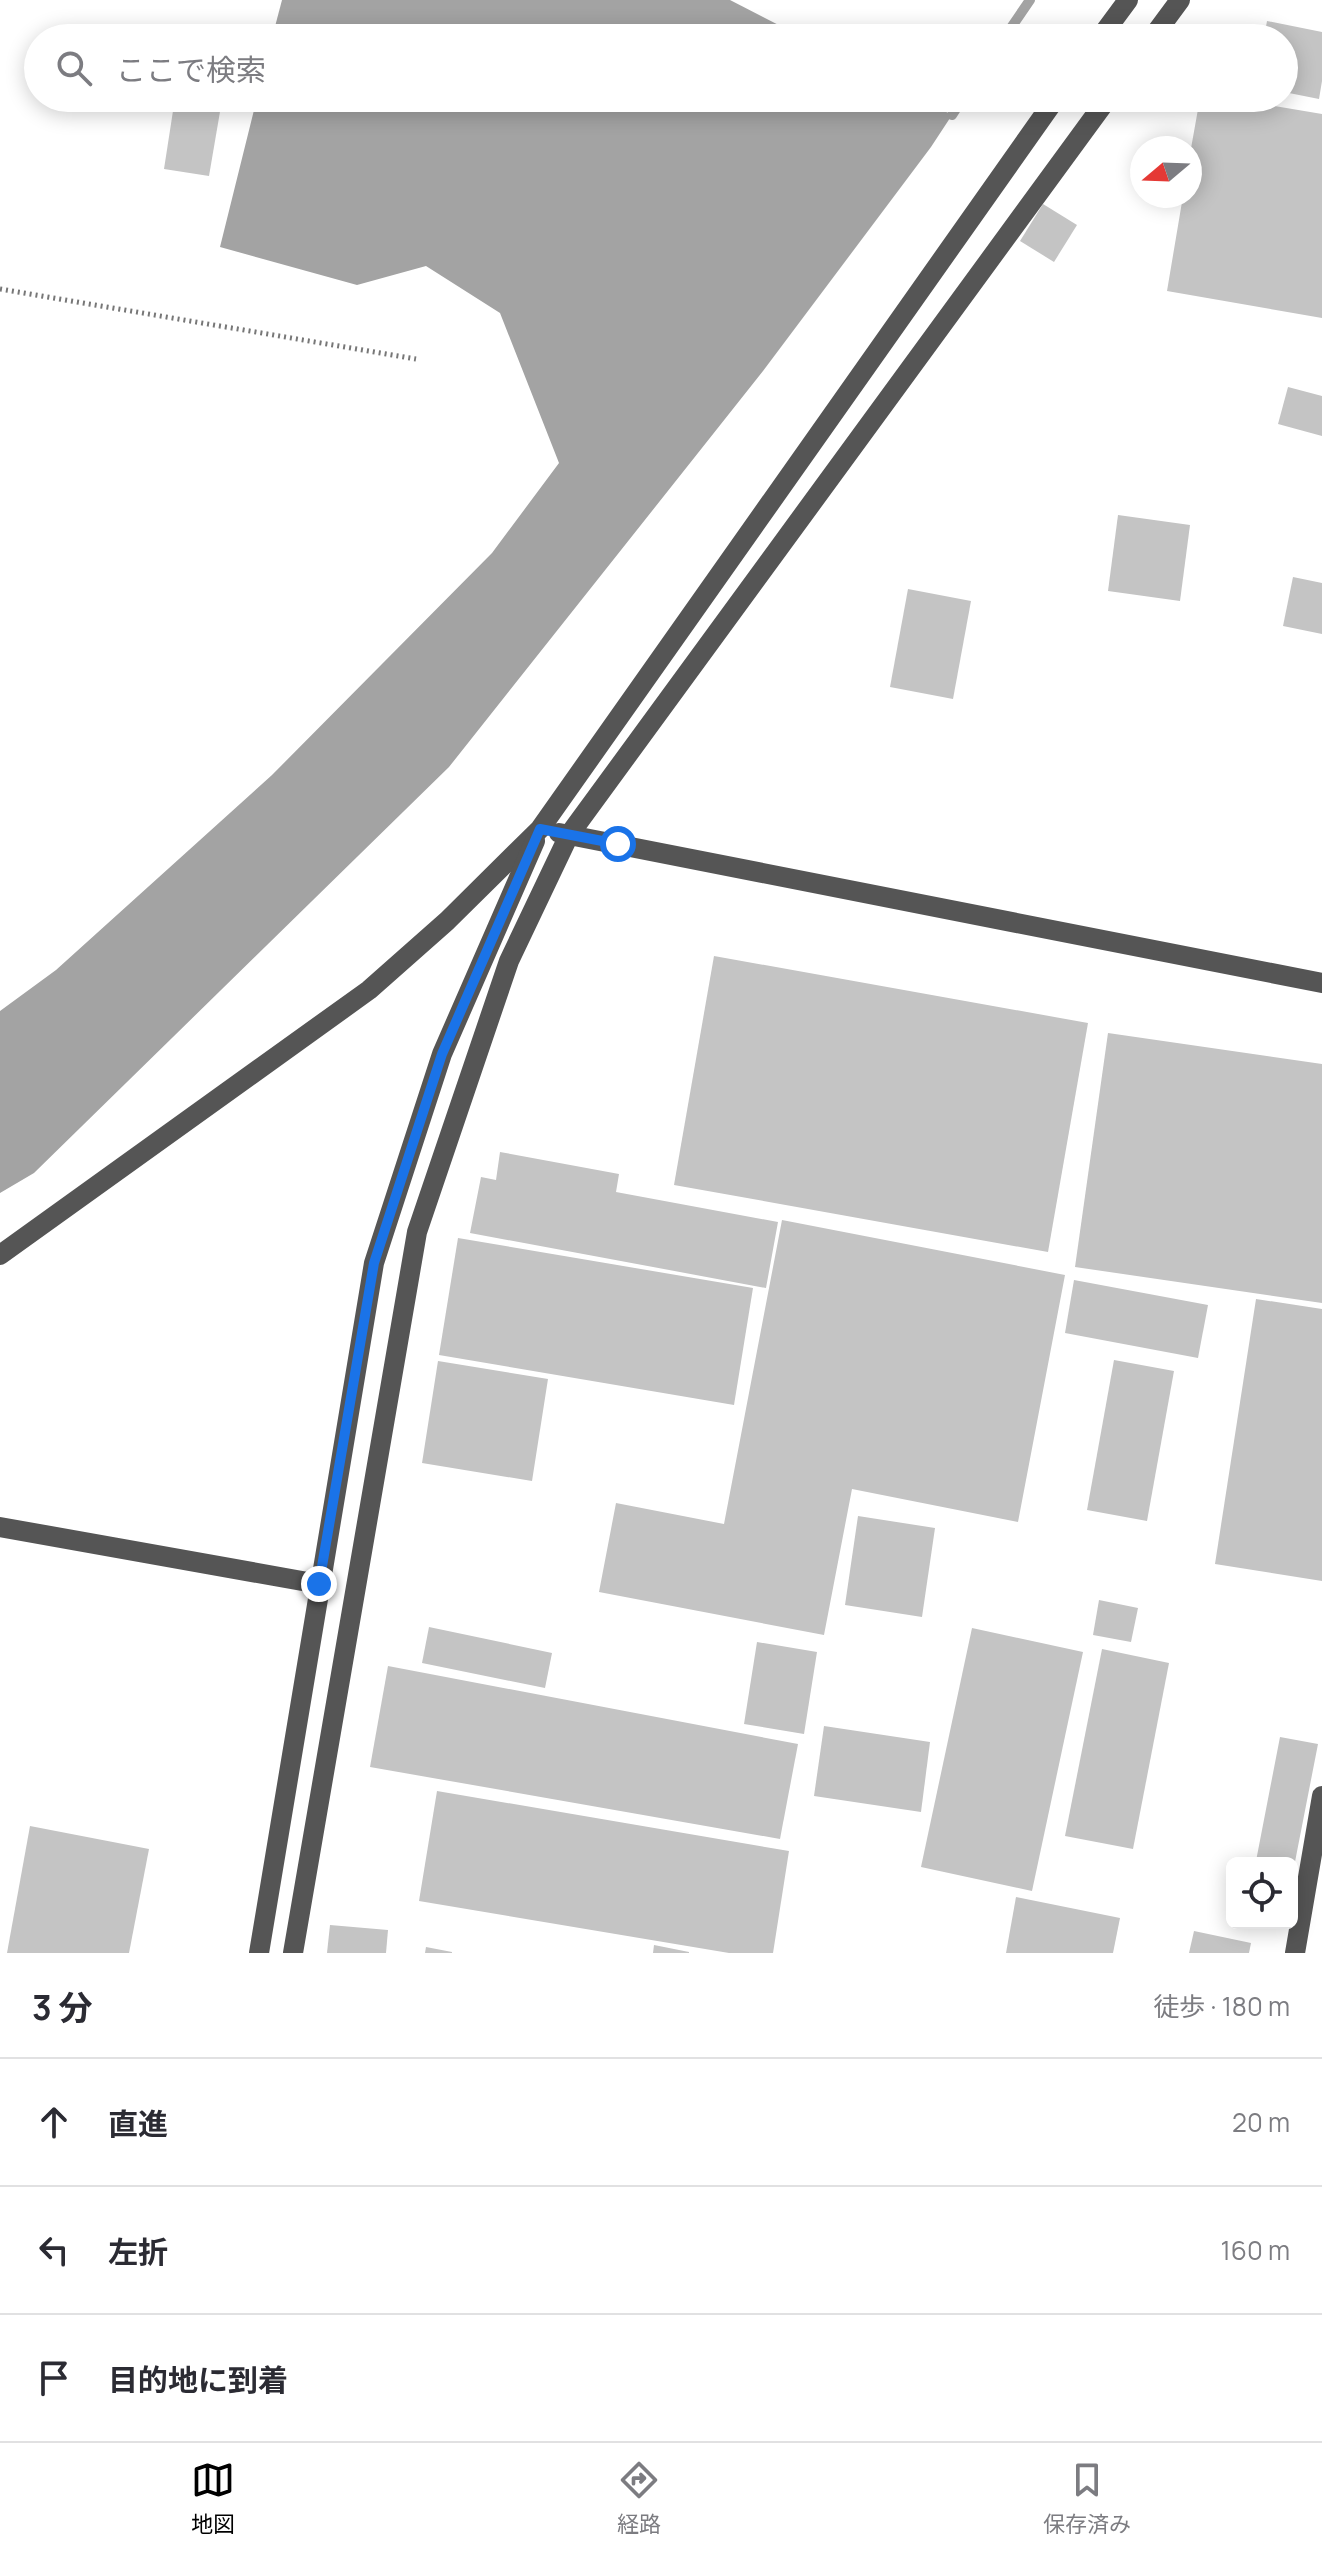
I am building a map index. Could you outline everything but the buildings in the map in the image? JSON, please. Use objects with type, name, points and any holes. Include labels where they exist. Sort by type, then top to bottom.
[{"type":"street","points":[[1110,24],[1128,0]]},
{"type":"street","points":[[1162,24],[1180,0]]},
{"type":"street","points":[[0,1255],[369,990],[447,921],[540,829],[1046,112]]},
{"type":"street","points":[[293,1953],[417,1232],[509,961],[569,835],[1098,112]]},
{"type":"street","points":[[540,829],[1322,983]]},
{"type":"street","points":[[259,1953],[374,1263],[442,1054],[540,829]]},
{"type":"street","points":[[0,1527],[319,1584]]},
{"type":"street","points":[[1295,1953],[1322,1796]]},
{"type":"path","points":[[0,289],[416,359]]},
{"type":"shaded area","points":[[282,0],[730,0],[777,24],[276,24]]},
{"type":"shaded area","points":[[254,112],[946,112],[952,115],[763,371],[449,767],[34,1173],[0,1193],[0,1011],[56,970],[272,775],[492,553],[559,463],[500,313],[426,266],[357,285],[220,247]]},
{"type":"waterway","points":[[1014,24],[1030,0]]},
{"type":"route","points":[[319,1584],[374,1263],[442,1054],[540,829],[618,844]]}]
